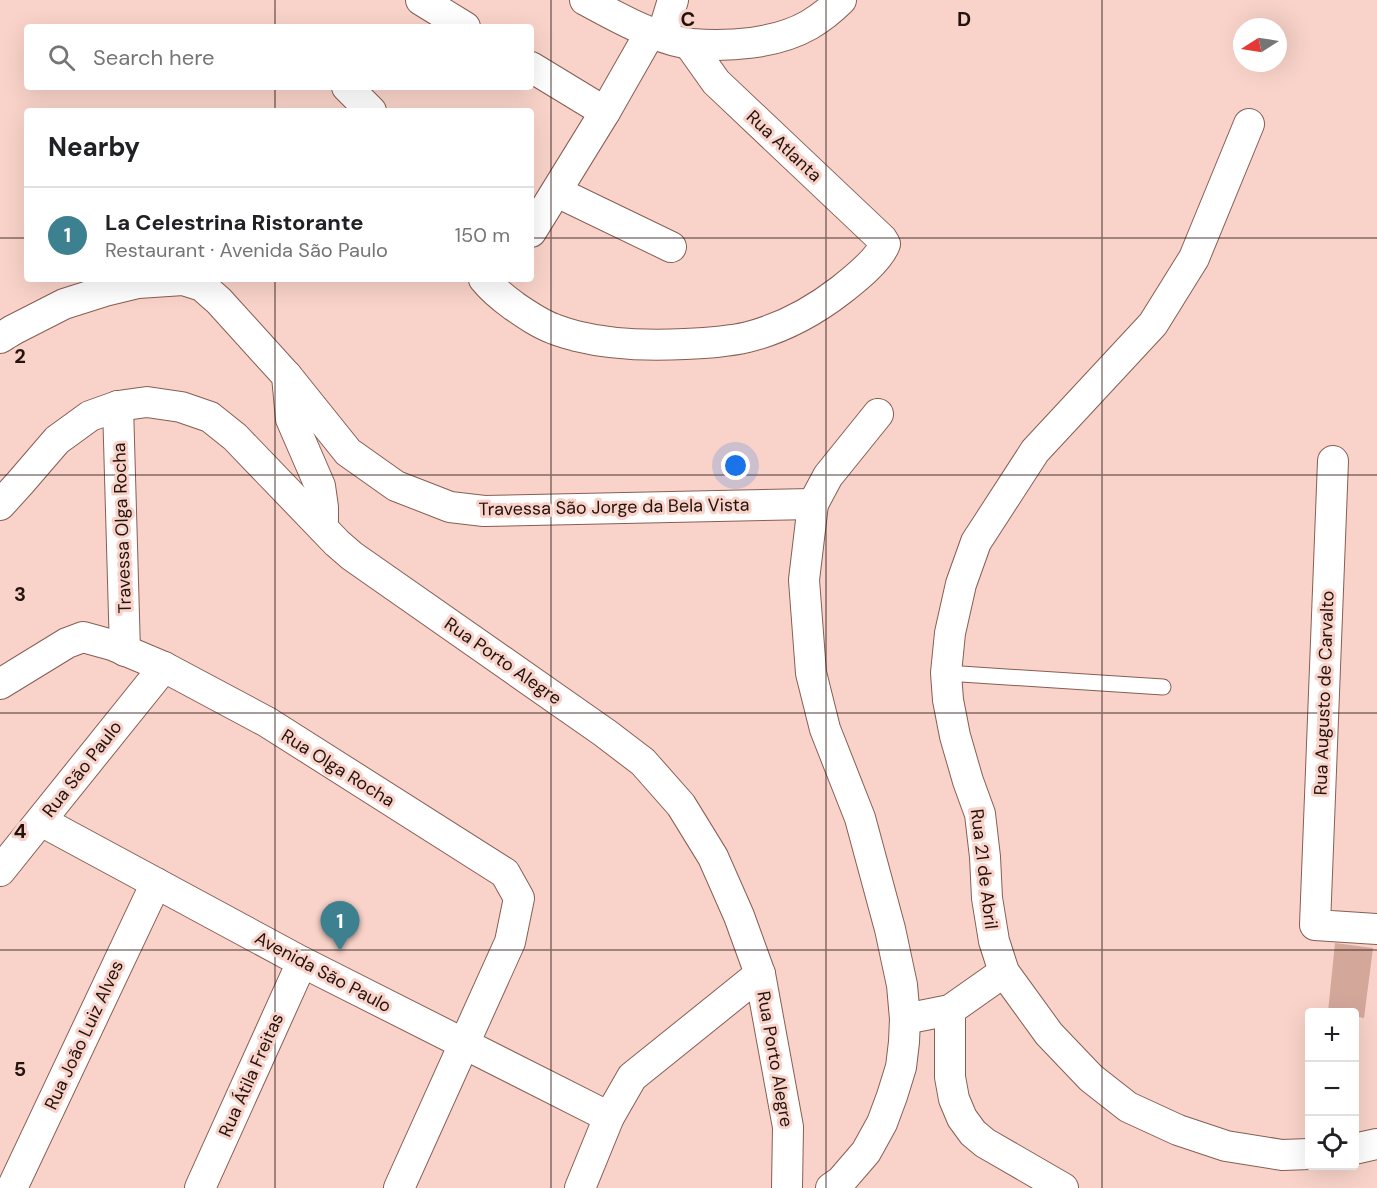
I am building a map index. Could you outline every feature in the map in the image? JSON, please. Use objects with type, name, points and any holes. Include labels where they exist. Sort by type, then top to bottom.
[{"type":"street","points":[[421,0],[460,24]]},
{"type":"street","points":[[585,0],[667,38],[728,45],[760,42],[807,26],[842,0]]},
{"type":"street","points":[[534,227],[605,112],[667,38],[673,0]]},
{"type":"street","name":"Rua Atlanta","points":[[493,283],[527,315],[554,330],[590,339],[632,345],[718,342],[748,337],[782,326],[821,306],[853,281],[882,250],[885,244],[882,239],[667,38]]},
{"type":"street","points":[[534,69],[605,112]]},
{"type":"street","points":[[350,90],[368,108]]},
{"type":"street","name":"Rua 21 de Abril","points":[[1249,124],[1194,258],[1153,324],[1035,451],[976,542],[961,584],[950,633],[946,673],[948,700],[955,736],[980,814],[988,909],[994,941],[1004,972],[1049,1034],[1091,1078],[1128,1107],[1178,1130],[1226,1146],[1282,1155],[1305,1154]]},
{"type":"street","points":[[557,192],[671,247]]},
{"type":"street","name":"Travessa São Jorge da Bela Vista","points":[[0,338],[64,304],[105,291],[153,282]]},
{"type":"street","name":"Travessa São Jorge da Bela Vista","points":[[189,282],[202,286],[219,301],[287,376],[348,452],[396,486],[450,507],[484,511],[813,504]]},
{"type":"street","points":[[287,376],[291,419],[320,486],[323,528]]},
{"type":"street","name":"Rua Porto Alegre","points":[[0,505],[57,440],[90,416],[118,406],[147,402],[181,407],[210,417],[235,437],[352,556],[643,762],[681,804],[713,857],[739,916],[760,974],[788,1127],[787,1188]]},
{"type":"street","name":"Travessa Olga Rocha","points":[[118,406],[126,651]]},
{"type":"street","points":[[831,1188],[841,1181],[866,1152],[882,1124],[901,1067],[904,1042],[903,985],[897,959],[860,818],[825,729],[811,673],[804,580],[813,504],[828,476],[878,414]]},
{"type":"street","name":"Rua Augusto de Carvalto","points":[[1333,461],[1315,925],[1377,929]]},
{"type":"street","name":"Rua Olga Rocha","points":[[0,684],[67,643],[83,637],[112,645],[164,667],[267,723],[505,873],[519,898],[510,942],[399,1188]]},
{"type":"street","name":"Rua São Paulo","points":[[0,871],[164,667]]},
{"type":"street","name":"Avenida São Paulo","points":[[41,821],[302,962],[609,1117]]},
{"type":"street","name":"Rua João Luiz Alves","points":[[12,1188],[156,883]]},
{"type":"street","name":"Rua Átila Freitas","points":[[200,1188],[302,962]]},
{"type":"street","points":[[905,1019],[951,1010],[1004,972]]},
{"type":"street","points":[[580,1188],[609,1117],[632,1077],[760,974]]},
{"type":"street","points":[[951,1010],[950,1077],[954,1099],[962,1118],[973,1133],[985,1143],[1049,1184]]},
{"type":"street","points":[[1359,1148],[1377,1144]]},
{"type":"lane","points":[[946,673],[1163,687]]},
{"type":"building","points":[[1335,943],[1373,948],[1364,1018],[1359,1017],[1359,1008],[1328,1008]]},
{"type":"place","name":"La Celestrina Ristorante","points":[[340,951]]}]
